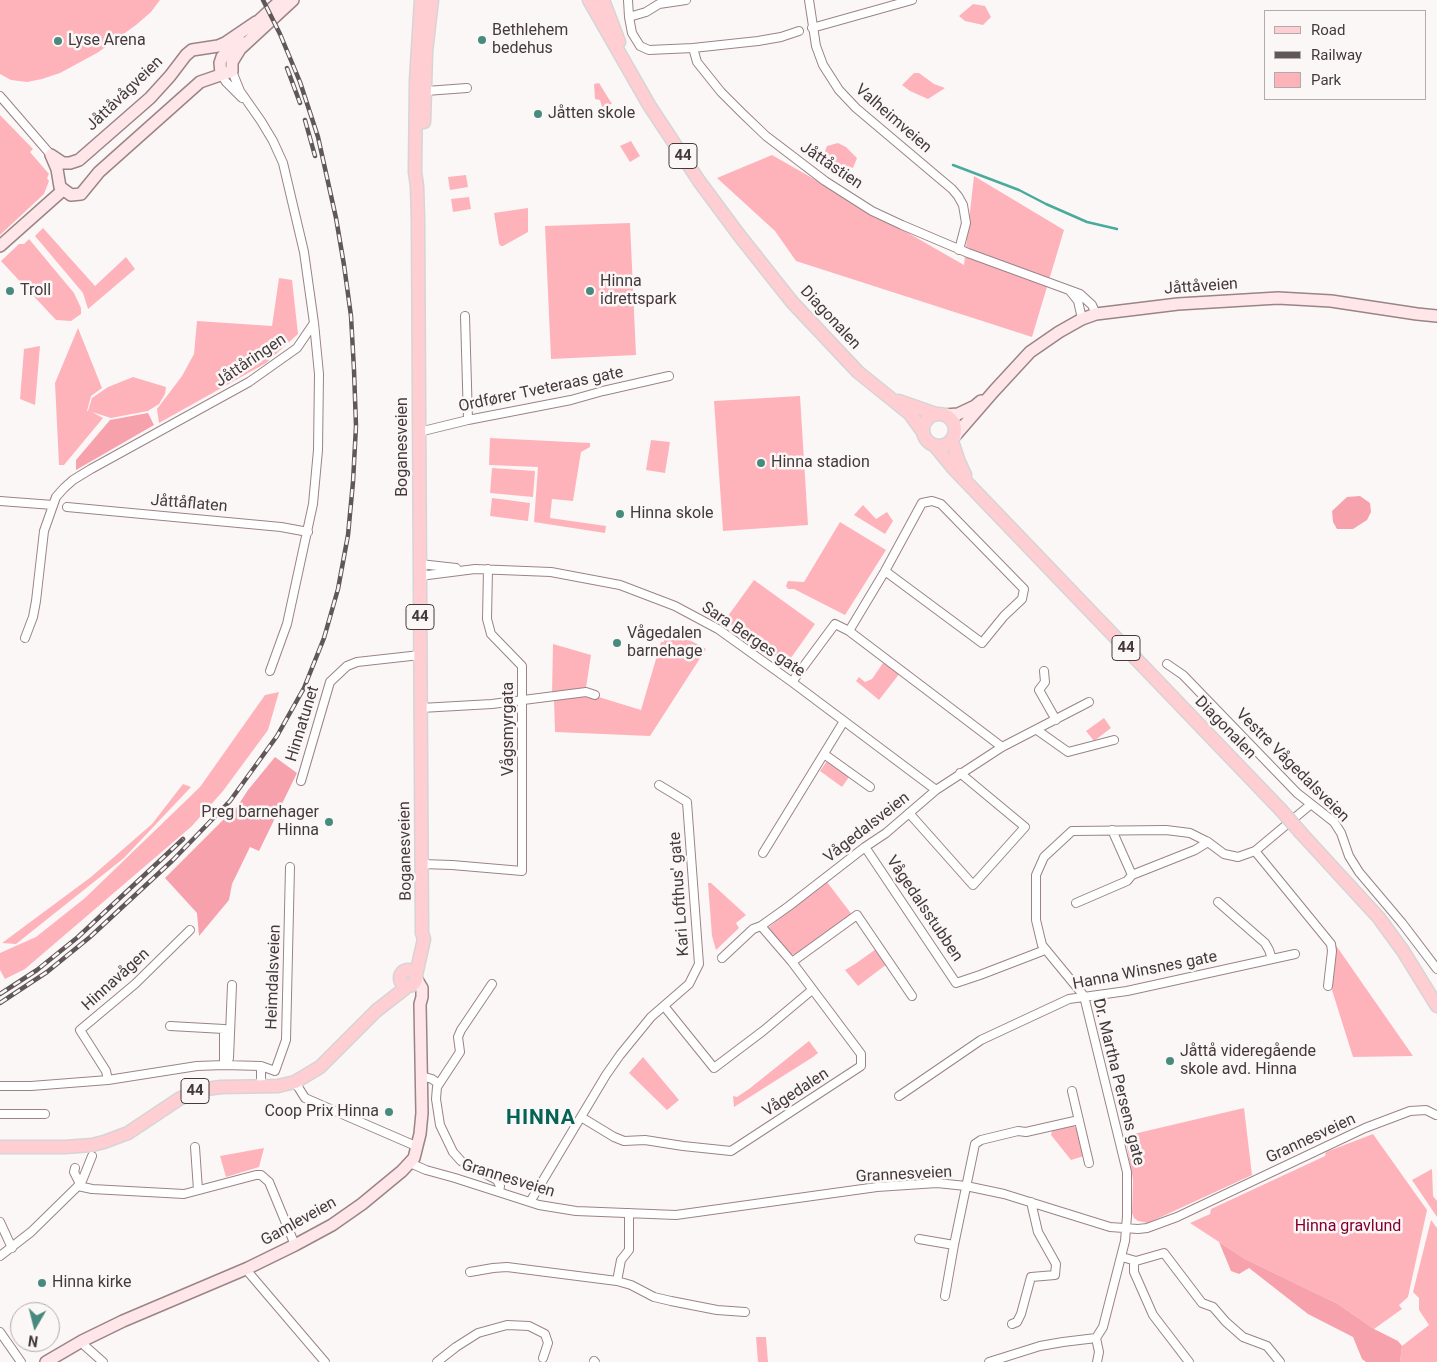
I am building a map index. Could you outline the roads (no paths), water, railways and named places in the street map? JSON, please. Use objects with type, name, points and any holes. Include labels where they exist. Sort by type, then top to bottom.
[{"type":"main road","name":"Boganesveien","points":[[409,979],[413,958],[422,933],[418,186],[414,172],[416,80],[421,0]]},
{"type":"main road","name":"Boganesveien","points":[[418,186],[422,172],[426,52],[432,0]]},
{"type":"main road","name":"44","points":[[589,0],[632,75]]},
{"type":"main road","name":"44","points":[[603,0],[632,75]]},
{"type":"main road","name":"Diagonalen","points":[[632,75],[670,138],[739,235],[792,302],[858,372],[910,414],[923,432]]},
{"type":"main road","name":"Diagonalen","points":[[889,397],[941,415]]},
{"type":"main road","name":"44","points":[[941,415],[953,421],[955,425],[953,439]]},
{"type":"main road","points":[[923,432],[925,422],[932,416],[941,415]]},
{"type":"main road","name":"44","points":[[923,432],[927,441],[935,446]]},
{"type":"main road","name":"Diagonalen","points":[[953,439],[958,462],[971,486]]},
{"type":"main road","points":[[935,446],[945,446],[953,439]]},
{"type":"main road","name":"Diagonalen","points":[[935,446],[953,468],[1281,810],[1379,918],[1403,951],[1437,1006]]},
{"type":"main road","name":"44","points":[[0,1147],[98,1144],[128,1133],[179,1099],[198,1090],[221,1087],[278,1086],[295,1082],[320,1067],[409,979]]},
{"type":"street","name":"Jåttåvågveien","points":[[226,72],[220,63],[222,57],[256,22],[281,0]]},
{"type":"street","points":[[1,99],[51,154],[57,169],[58,182],[63,190],[71,195],[81,194],[99,172],[200,82],[226,72],[240,49],[293,0]]},
{"type":"street","points":[[628,0],[632,33],[644,49],[693,48],[758,41],[800,31]]},
{"type":"street","points":[[629,17],[646,12],[659,2],[686,0]]},
{"type":"street","name":"Valheimveien","points":[[809,0],[812,28],[823,65],[846,98],[958,196],[963,205],[966,223],[959,250]]},
{"type":"street","points":[[812,28],[912,0]]},
{"type":"street","name":"Jåttåvågveien","points":[[51,154],[62,162],[70,163],[79,160],[150,98],[192,50],[225,43],[256,22]]},
{"type":"street","name":"Jåttåstien","points":[[693,48],[697,62],[721,92],[766,136],[802,165],[872,210],[902,225],[959,250],[1086,297],[1096,314]]},
{"type":"street","points":[[226,72],[232,90],[249,105]]},
{"type":"street","points":[[226,72],[234,78],[249,105],[261,121],[273,141],[282,163],[304,252],[314,323],[318,374],[318,450],[313,504],[287,624],[270,671]]},
{"type":"street","points":[[426,90],[467,88]]},
{"type":"street","points":[[0,246],[63,190]]},
{"type":"street","points":[[1070,291],[1078,301],[1082,319]]},
{"type":"street","name":"Jåttåveien","points":[[953,439],[1030,352],[1059,332],[1082,319],[1096,314],[1178,304],[1278,298],[1331,301],[1437,316]]},
{"type":"street","points":[[465,316],[468,420]]},
{"type":"street","name":"Jåttåringen","points":[[53,505],[56,497],[73,480],[250,382],[273,367],[297,348],[314,323]]},
{"type":"street","name":"Ordfører Tveteraas gate","points":[[419,432],[468,420],[571,400],[669,376]]},
{"type":"street","name":"Jåttåveien","points":[[941,415],[958,414],[975,406],[994,391]]},
{"type":"street","points":[[0,501],[53,505],[42,539],[33,617],[25,638]]},
{"type":"street","points":[[848,631],[885,571],[922,503],[932,501],[941,504],[1024,589],[1022,598],[982,643],[885,571]]},
{"type":"street","name":"Jåttåflaten","points":[[67,507],[262,525],[308,532]]},
{"type":"street","name":"Sara Berges gate","points":[[420,570],[488,569],[551,572],[620,585],[675,606],[718,629],[936,790]]},
{"type":"street","name":"Vågsmyrgata","points":[[422,864],[522,871],[522,666],[491,634],[487,619],[488,569]]},
{"type":"street","name":"Sara Berges gate","points":[[420,570],[467,570]]},
{"type":"street","points":[[792,682],[835,624],[848,631],[1002,746]]},
{"type":"street","name":"Hinnatunet","points":[[300,782],[330,682],[347,666],[357,662],[420,655]]},
{"type":"street","name":"Vestre Vågedalsveien","points":[[1167,664],[1182,675],[1310,805],[1324,813],[1334,822],[1341,833],[1349,856],[1359,872],[1402,923],[1437,970]]},
{"type":"street","points":[[1044,670],[1045,682],[1039,690],[1056,720]]},
{"type":"street","points":[[421,708],[492,704],[586,692],[595,695]]},
{"type":"street","name":"Vågedalsveien","points":[[722,958],[753,929],[761,926],[886,833],[936,790],[960,773],[1002,746],[1037,730],[1089,702]]},
{"type":"street","points":[[764,854],[844,721]]},
{"type":"street","points":[[1037,730],[1068,752],[1114,740]]},
{"type":"street","points":[[824,754],[870,787]]},
{"type":"street","points":[[910,813],[973,885],[1025,828],[960,773]]},
{"type":"street","name":"Kari Lofthus' gate","points":[[530,1202],[620,1055],[652,1017],[690,984],[699,964],[688,802],[659,784]]},
{"type":"street","points":[[1310,805],[1255,851],[1331,944],[1328,986]]},
{"type":"street","points":[[1112,830],[1132,875]]},
{"type":"street","name":"Dr. Martha Persens gate","points":[[1096,1338],[1103,1327],[1122,1257],[1126,1229],[1126,1172],[1084,996],[1045,950],[1036,920],[1036,876],[1044,857],[1072,831],[1166,830],[1190,833],[1208,842],[1224,854],[1231,856],[1248,854],[1255,851]]},
{"type":"street","points":[[1076,903],[1126,881],[1132,875],[1195,850],[1208,842]]},
{"type":"street","name":"Vågedalsstubben","points":[[865,847],[956,983],[1045,950]]},
{"type":"street","name":"Heimdalsveien","points":[[261,1066],[275,1071],[286,1040],[290,867]]},
{"type":"street","points":[[1218,902],[1265,943],[1270,950],[1272,959]]},
{"type":"street","points":[[792,962],[857,915],[912,996]]},
{"type":"street","name":"Vågedalen","points":[[581,1117],[624,1141],[645,1140],[727,1152],[861,1066],[861,1054],[792,962],[761,926]]},
{"type":"street","name":"Hinnavågen","points":[[108,1080],[106,1071],[80,1030],[135,984],[190,930]]},
{"type":"street","name":"Hanna Winsnes gate","points":[[899,1096],[981,1040],[1069,1000],[1084,996],[1127,991],[1294,954]]},
{"type":"street","name":"Gamleveien","points":[[46,1362],[82,1341],[148,1310],[248,1268],[332,1225],[362,1204],[410,1163],[418,1146],[422,1113],[420,1004],[409,979]]},
{"type":"street","points":[[492,984],[461,1030],[458,1037],[460,1052],[439,1084],[436,1098],[438,1118],[453,1152],[461,1161],[497,1180],[500,1186],[499,1192]]},
{"type":"street","points":[[226,1065],[232,985]]},
{"type":"street","points":[[664,1006],[714,1068],[763,1031],[812,990]]},
{"type":"street","points":[[170,1026],[224,1029],[226,1065]]},
{"type":"street","points":[[0,1086],[31,1086],[108,1080],[197,1066],[226,1065],[261,1066],[261,1086]]},
{"type":"street","points":[[421,1076],[432,1079],[439,1084]]},
{"type":"street","points":[[295,1082],[305,1098],[418,1146]]},
{"type":"street","points":[[1072,1091],[1089,1163]]},
{"type":"street","name":"Grannesveien","points":[[410,1163],[426,1170],[530,1202],[570,1210],[676,1215],[877,1187],[929,1184],[966,1186],[1004,1194],[1101,1225],[1126,1229],[1147,1228],[1177,1217],[1365,1128],[1410,1110],[1426,1110],[1436,1115]]},
{"type":"street","points":[[0,1114],[45,1114]]},
{"type":"street","points":[[945,1296],[974,1144],[981,1140],[1018,1131],[1026,1132],[1079,1120]]},
{"type":"street","points":[[195,1147],[198,1190]]},
{"type":"street","points":[[0,1256],[12,1248],[79,1185],[92,1156]]},
{"type":"street","points":[[75,1168],[74,1172],[79,1185]]},
{"type":"street","points":[[79,1185],[92,1189],[184,1194],[262,1174],[269,1182],[295,1245]]},
{"type":"street","points":[[1012,1324],[1017,1322],[1021,1314],[1031,1277],[1055,1275],[1056,1264],[1038,1232],[1031,1202]]},
{"type":"street","points":[[617,1281],[621,1260],[629,1250],[629,1213]]},
{"type":"street","points":[[0,1222],[12,1248]]},
{"type":"street","points":[[919,1239],[954,1245]]},
{"type":"street","points":[[1122,1257],[1134,1261],[1164,1253],[1202,1303],[1213,1307],[1243,1337],[1267,1346],[1280,1362]]},
{"type":"street","points":[[1134,1261],[1134,1272],[1153,1315],[1189,1362]]},
{"type":"street","points":[[470,1272],[507,1267],[617,1281],[660,1298],[717,1310],[744,1312]]},
{"type":"street","points":[[248,1268],[249,1273],[321,1360]]},
{"type":"street","points":[[437,1362],[478,1333],[507,1325],[529,1326],[545,1334],[548,1343],[543,1358]]},
{"type":"street","points":[[0,1332],[21,1362]]},
{"type":"street","points":[[989,1362],[1040,1346],[1096,1338],[1099,1352],[1097,1362]]},
{"type":"street","points":[[82,1341],[103,1362]]},
{"type":"waterway","points":[[953,165],[1019,190],[1087,222],[1117,229]]},
{"type":"railway","points":[[0,1003],[47,972],[90,937],[173,860],[230,801],[277,736],[304,688],[324,638],[338,589],[348,535],[356,426],[351,316],[336,218],[318,137],[300,82],[280,34],[263,0]]},
{"type":"railway","points":[[287,68],[300,103]]},
{"type":"railway","points":[[305,120],[315,156]]},
{"type":"railway","points":[[0,994],[37,970],[78,937],[183,839]]},
{"type":"place","name":"Bethlehem bedehus","points":[[482,40]]},
{"type":"place","name":"Lyse Arena","points":[[58,41]]},
{"type":"place","name":"Jåtten skole","points":[[538,114]]},
{"type":"place","name":"Troll","points":[[10,291]]},
{"type":"place","name":"Hinna idrettspark","points":[[590,291]]},
{"type":"place","name":"Hinna stadion","points":[[761,463]]},
{"type":"place","name":"Hinna skole","points":[[620,514]]},
{"type":"place","name":"Vågedalen barnehage","points":[[617,643]]},
{"type":"place","name":"Preg barnehager Hinna","points":[[329,822]]},
{"type":"place","name":"Jåttå videregående skole avd. Hinna","points":[[1170,1061]]},
{"type":"place","name":"Coop Prix Hinna","points":[[389,1112]]},
{"type":"place","name":"Hinna kirke","points":[[42,1283]]},
{"type":"district","name":"HINNA","points":[[541,1119]]},
{"type":"park label","name":"Hinna gravlund","points":[[1348,1227]]}]
